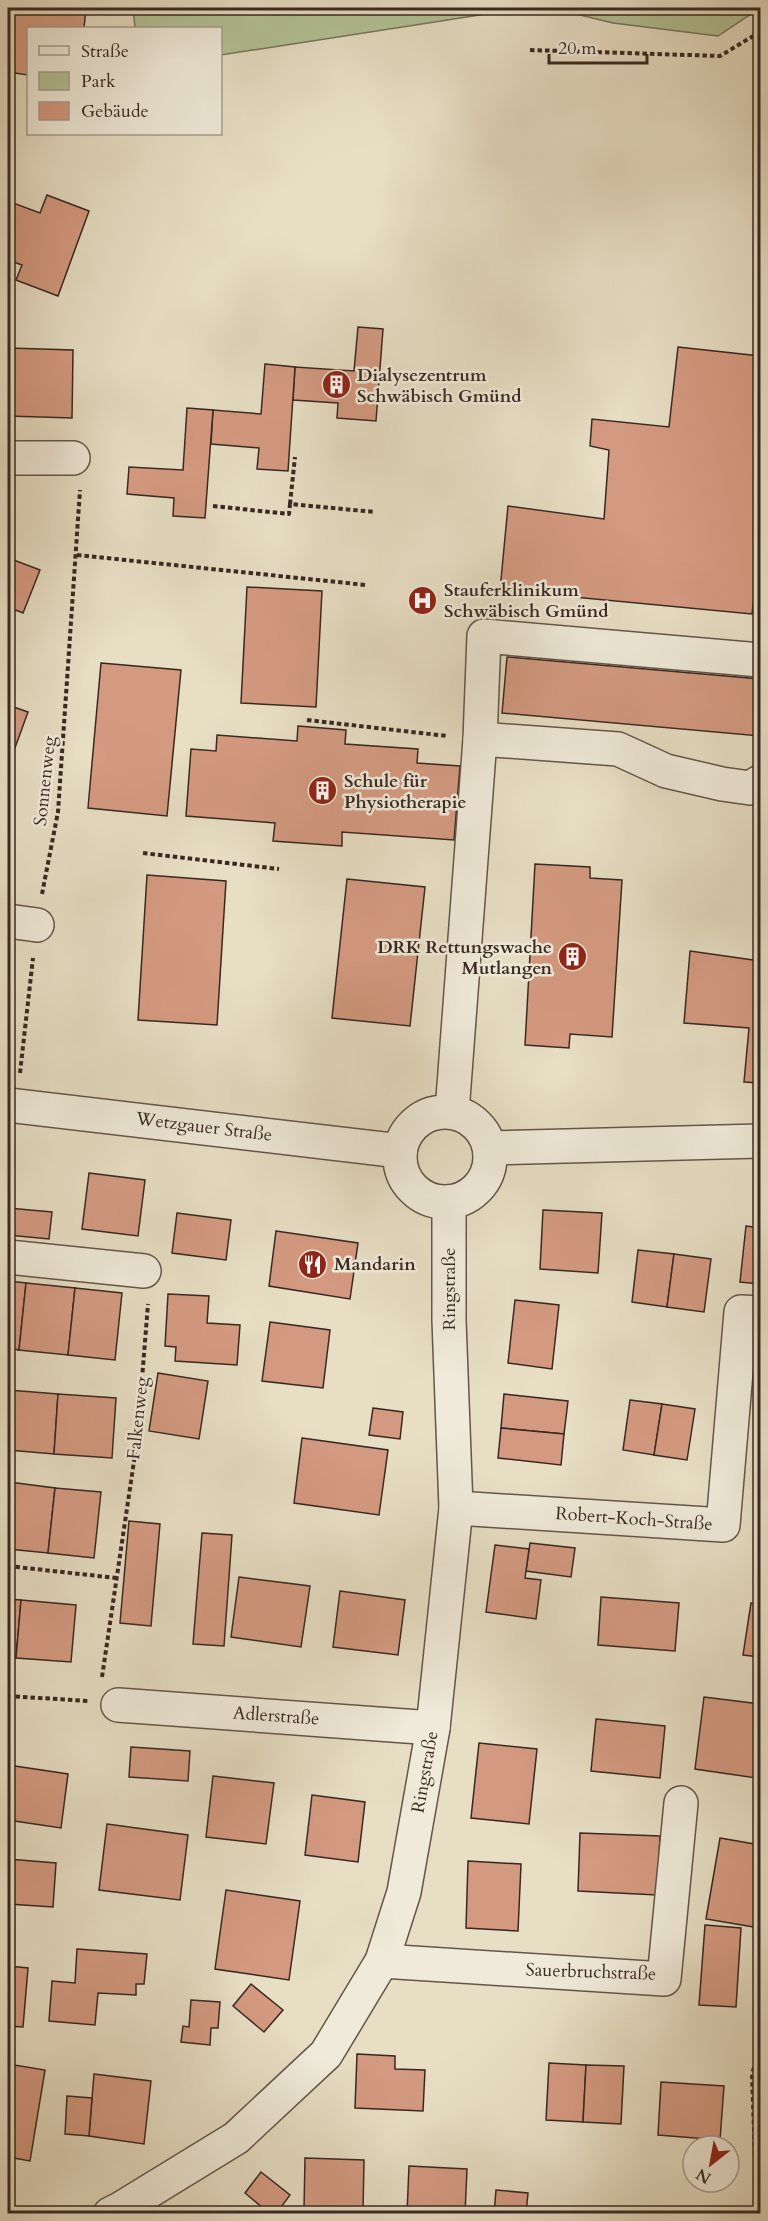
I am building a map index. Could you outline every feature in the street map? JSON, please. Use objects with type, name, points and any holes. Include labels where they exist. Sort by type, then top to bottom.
[{"type":"street","points":[[8,458],[73,458]]},
{"type":"street","points":[[452,1113],[480,739],[484,636],[760,660]]},
{"type":"street","points":[[480,739],[618,749],[666,771],[750,788],[760,782]]},
{"type":"street","name":"Wetzgauer Straße","points":[[12,1105],[400,1150]]},
{"type":"street","points":[[438,1112],[465,1117],[477,1125],[485,1135],[490,1148],[490,1164],[486,1178],[476,1190],[464,1198],[449,1202],[423,1197],[412,1188],[400,1164],[400,1150],[404,1137],[412,1125],[438,1112]]},
{"type":"street","points":[[490,1148],[760,1141]]},
{"type":"street","name":"Ringstraße","points":[[118,2212],[236,2138],[326,2054],[382,1960],[404,1892],[433,1728],[456,1508],[449,1320],[449,1202]]},
{"type":"street","points":[[8,1257],[144,1271]]},
{"type":"street","name":"Robert-Koch-Straße","points":[[456,1508],[723,1525],[741,1312],[760,1313]]},
{"type":"street","name":"Adlerstraße","points":[[109,1703],[433,1728]]},
{"type":"street","name":"Sauerbruchstraße","points":[[382,1960],[664,1978],[681,1803]]},
{"type":"path","points":[[531,50],[720,56],[760,32]]},
{"type":"path","points":[[213,506],[289,514],[295,457]]},
{"type":"path","name":"Sonnenweg","points":[[12,1105],[22,923],[58,812],[77,555],[80,473],[73,458]]},
{"type":"path","points":[[290,504],[375,512]]},
{"type":"path","points":[[77,555],[366,585]]},
{"type":"path","points":[[307,720],[480,739]]},
{"type":"path","points":[[143,853],[279,869]]},
{"type":"path","name":"Falkenweg","points":[[109,1703],[116,1578],[137,1441],[149,1281],[144,1271]]},
{"type":"path","points":[[8,1566],[116,1578]]},
{"type":"path","points":[[8,1696],[109,1703]]},
{"type":"path","points":[[757,2214],[752,2074],[760,2048]]},
{"type":"green space","points":[[133,8],[760,8],[718,36],[613,23],[576,14],[499,12],[222,55],[222,27],[135,27]]},
{"type":"building","points":[[8,8],[86,8],[84,27],[27,27],[27,75],[8,72]]},
{"type":"building","points":[[47,195],[89,211],[58,296],[16,280],[22,265],[8,260],[8,201],[40,213]]},
{"type":"building","name":"Dialysezentrum Schwäbisch Gmünd","points":[[358,327],[383,329],[376,421],[337,418],[338,403],[293,400],[295,367],[354,371]]},
{"type":"building","points":[[678,347],[760,356],[760,546],[752,614],[500,590],[508,506],[604,519],[609,450],[590,446],[592,419],[669,427]]},
{"type":"building","points":[[8,348],[73,350],[72,418],[8,416]]},
{"type":"building","points":[[265,364],[295,367],[288,471],[257,469],[259,448],[211,444],[213,410],[261,414]]},
{"type":"building","points":[[187,408],[213,410],[205,518],[173,516],[174,498],[127,494],[129,467],[183,470]]},
{"type":"building","points":[[11,559],[40,570],[23,613],[8,607],[8,569]]},
{"type":"building","points":[[247,587],[322,591],[316,707],[241,703]]},
{"type":"building","points":[[507,657],[760,679],[760,736],[502,713]]},
{"type":"building","points":[[101,663],[181,670],[167,816],[88,808]]},
{"type":"building","points":[[8,705],[28,712],[12,756],[8,754]]},
{"type":"building","name":"Schule für Physiotherapie","points":[[298,726],[346,730],[345,744],[418,749],[417,763],[460,766],[454,840],[342,832],[342,846],[273,841],[275,823],[186,816],[191,749],[216,751],[217,735],[297,741]]},
{"type":"building","name":"DRK Rettungswache Mutlangen","points":[[535,864],[590,867],[590,878],[622,880],[612,1037],[570,1034],[569,1048],[525,1045]]},
{"type":"building","points":[[147,875],[226,881],[217,1025],[138,1020]]},
{"type":"building","points":[[347,879],[425,887],[410,1026],[332,1018]]},
{"type":"building","points":[[690,951],[760,961],[760,1083],[744,1082],[749,1028],[684,1023]]},
{"type":"building","points":[[89,1173],[145,1180],[138,1236],[82,1229]]},
{"type":"building","points":[[8,1208],[52,1212],[49,1239],[8,1235]]},
{"type":"building","points":[[543,1210],[602,1213],[598,1273],[540,1269]]},
{"type":"building","points":[[177,1213],[231,1220],[226,1260],[172,1253]]},
{"type":"building","points":[[746,1226],[760,1228],[760,1284],[740,1282]]},
{"type":"building","name":"Mandarin","points":[[276,1231],[358,1243],[350,1299],[269,1286]]},
{"type":"building","points":[[638,1250],[674,1254],[667,1307],[632,1302]]},
{"type":"building","points":[[674,1254],[711,1259],[704,1312],[667,1307]]},
{"type":"building","points":[[8,1281],[26,1283],[19,1350],[8,1348]]},
{"type":"building","points":[[26,1283],[75,1288],[68,1355],[19,1350]]},
{"type":"building","points":[[75,1288],[122,1293],[115,1360],[68,1355]]},
{"type":"building","points":[[168,1294],[209,1296],[207,1323],[240,1325],[237,1365],[175,1361],[176,1347],[165,1346]]},
{"type":"building","points":[[515,1300],[559,1305],[552,1369],[508,1363]]},
{"type":"building","points":[[270,1322],[330,1330],[323,1388],[262,1381]]},
{"type":"building","points":[[158,1373],[208,1381],[199,1439],[149,1431]]},
{"type":"building","points":[[8,1390],[58,1394],[54,1454],[8,1450]]},
{"type":"building","points":[[58,1394],[116,1398],[112,1458],[54,1454]]},
{"type":"building","points":[[504,1394],[568,1401],[564,1434],[501,1428]]},
{"type":"building","points":[[630,1400],[662,1404],[654,1455],[623,1450]]},
{"type":"building","points":[[662,1404],[695,1409],[687,1460],[654,1455]]},
{"type":"building","points":[[373,1408],[403,1412],[400,1439],[369,1435]]},
{"type":"building","points":[[501,1428],[564,1434],[561,1465],[498,1458]]},
{"type":"building","points":[[302,1438],[388,1450],[379,1515],[294,1503]]},
{"type":"building","points":[[9,1482],[55,1488],[48,1553],[8,1549]]},
{"type":"building","points":[[55,1488],[101,1492],[94,1558],[48,1553]]},
{"type":"building","points":[[129,1521],[160,1524],[151,1626],[120,1623]]},
{"type":"building","points":[[202,1533],[232,1535],[224,1646],[193,1644]]},
{"type":"building","points":[[530,1543],[575,1548],[571,1577],[526,1571]]},
{"type":"building","points":[[495,1545],[529,1549],[525,1578],[541,1580],[536,1619],[486,1612]]},
{"type":"building","points":[[239,1577],[310,1586],[301,1647],[231,1637]]},
{"type":"building","points":[[340,1591],[405,1600],[398,1655],[333,1647]]},
{"type":"building","points":[[601,1597],[679,1603],[675,1651],[598,1645]]},
{"type":"building","points":[[8,1599],[21,1600],[16,1658],[8,1657]]},
{"type":"building","points":[[21,1600],[76,1605],[71,1662],[16,1658]]},
{"type":"building","points":[[751,1603],[760,1605],[760,1657],[743,1655]]},
{"type":"building","points":[[704,1697],[760,1704],[760,1744],[756,1778],[695,1769]]},
{"type":"building","points":[[596,1719],[665,1726],[660,1778],[591,1771]]},
{"type":"building","points":[[479,1743],[537,1749],[529,1824],[471,1818]]},
{"type":"building","points":[[131,1747],[190,1751],[188,1781],[129,1777]]},
{"type":"building","points":[[8,1765],[68,1774],[61,1828],[8,1820]]},
{"type":"building","points":[[213,1776],[274,1783],[266,1844],[206,1837]]},
{"type":"building","points":[[312,1795],[365,1802],[358,1862],[305,1855]]},
{"type":"building","points":[[107,1824],[188,1835],[180,1900],[99,1890]]},
{"type":"building","points":[[580,1833],[660,1836],[657,1895],[578,1891]]},
{"type":"building","points":[[720,1838],[760,1845],[760,1928],[706,1919]]},
{"type":"building","points":[[8,1859],[56,1863],[53,1907],[8,1904]]},
{"type":"building","points":[[468,1861],[521,1864],[518,1931],[466,1928]]},
{"type":"building","points":[[226,1890],[300,1901],[289,1980],[215,1969]]},
{"type":"building","points":[[705,1925],[741,1928],[736,2007],[699,2005]]},
{"type":"building","points":[[77,1949],[147,1954],[144,1984],[136,1984],[136,1995],[98,1993],[95,2025],[49,2021],[52,1981],[75,1983]]},
{"type":"building","points":[[8,1966],[28,1968],[23,2027],[8,2026]]},
{"type":"building","points":[[251,1984],[283,2010],[264,2032],[233,2006]]},
{"type":"building","points":[[191,2000],[220,2002],[218,2028],[211,2028],[210,2045],[181,2042],[183,2026],[189,2027]]},
{"type":"building","points":[[357,2054],[395,2056],[395,2069],[425,2070],[423,2111],[355,2108]]},
{"type":"building","points":[[549,2063],[586,2065],[583,2122],[546,2120]]},
{"type":"building","points":[[8,2064],[45,2070],[30,2161],[8,2157]]},
{"type":"building","points":[[586,2065],[624,2066],[621,2124],[583,2122]]},
{"type":"building","points":[[94,2074],[151,2081],[144,2144],[89,2136]]},
{"type":"building","points":[[661,2082],[724,2086],[720,2134],[681,2134],[681,2137],[658,2135]]},
{"type":"building","points":[[67,2096],[92,2098],[89,2136],[65,2134]]},
{"type":"building","points":[[305,2158],[364,2160],[363,2210],[304,2209]]},
{"type":"building","points":[[409,2166],[467,2169],[465,2214],[407,2214]]},
{"type":"building","points":[[261,2172],[290,2195],[276,2214],[270,2214],[245,2193]]},
{"type":"building","points":[[496,2190],[528,2193],[526,2214],[494,2214]]},
{"type":"place","name":"Dialysezentrum Schwäbisch Gmünd","points":[[336,385]]},
{"type":"place","name":"Stauferklinikum Schwäbisch Gmünd","points":[[423,600]]},
{"type":"place","name":"Schule für Physiotherapie","points":[[323,791]]},
{"type":"place","name":"DRK Rettungswache Mutlangen","points":[[573,957]]},
{"type":"place","name":"Mandarin","points":[[313,1264]]}]
